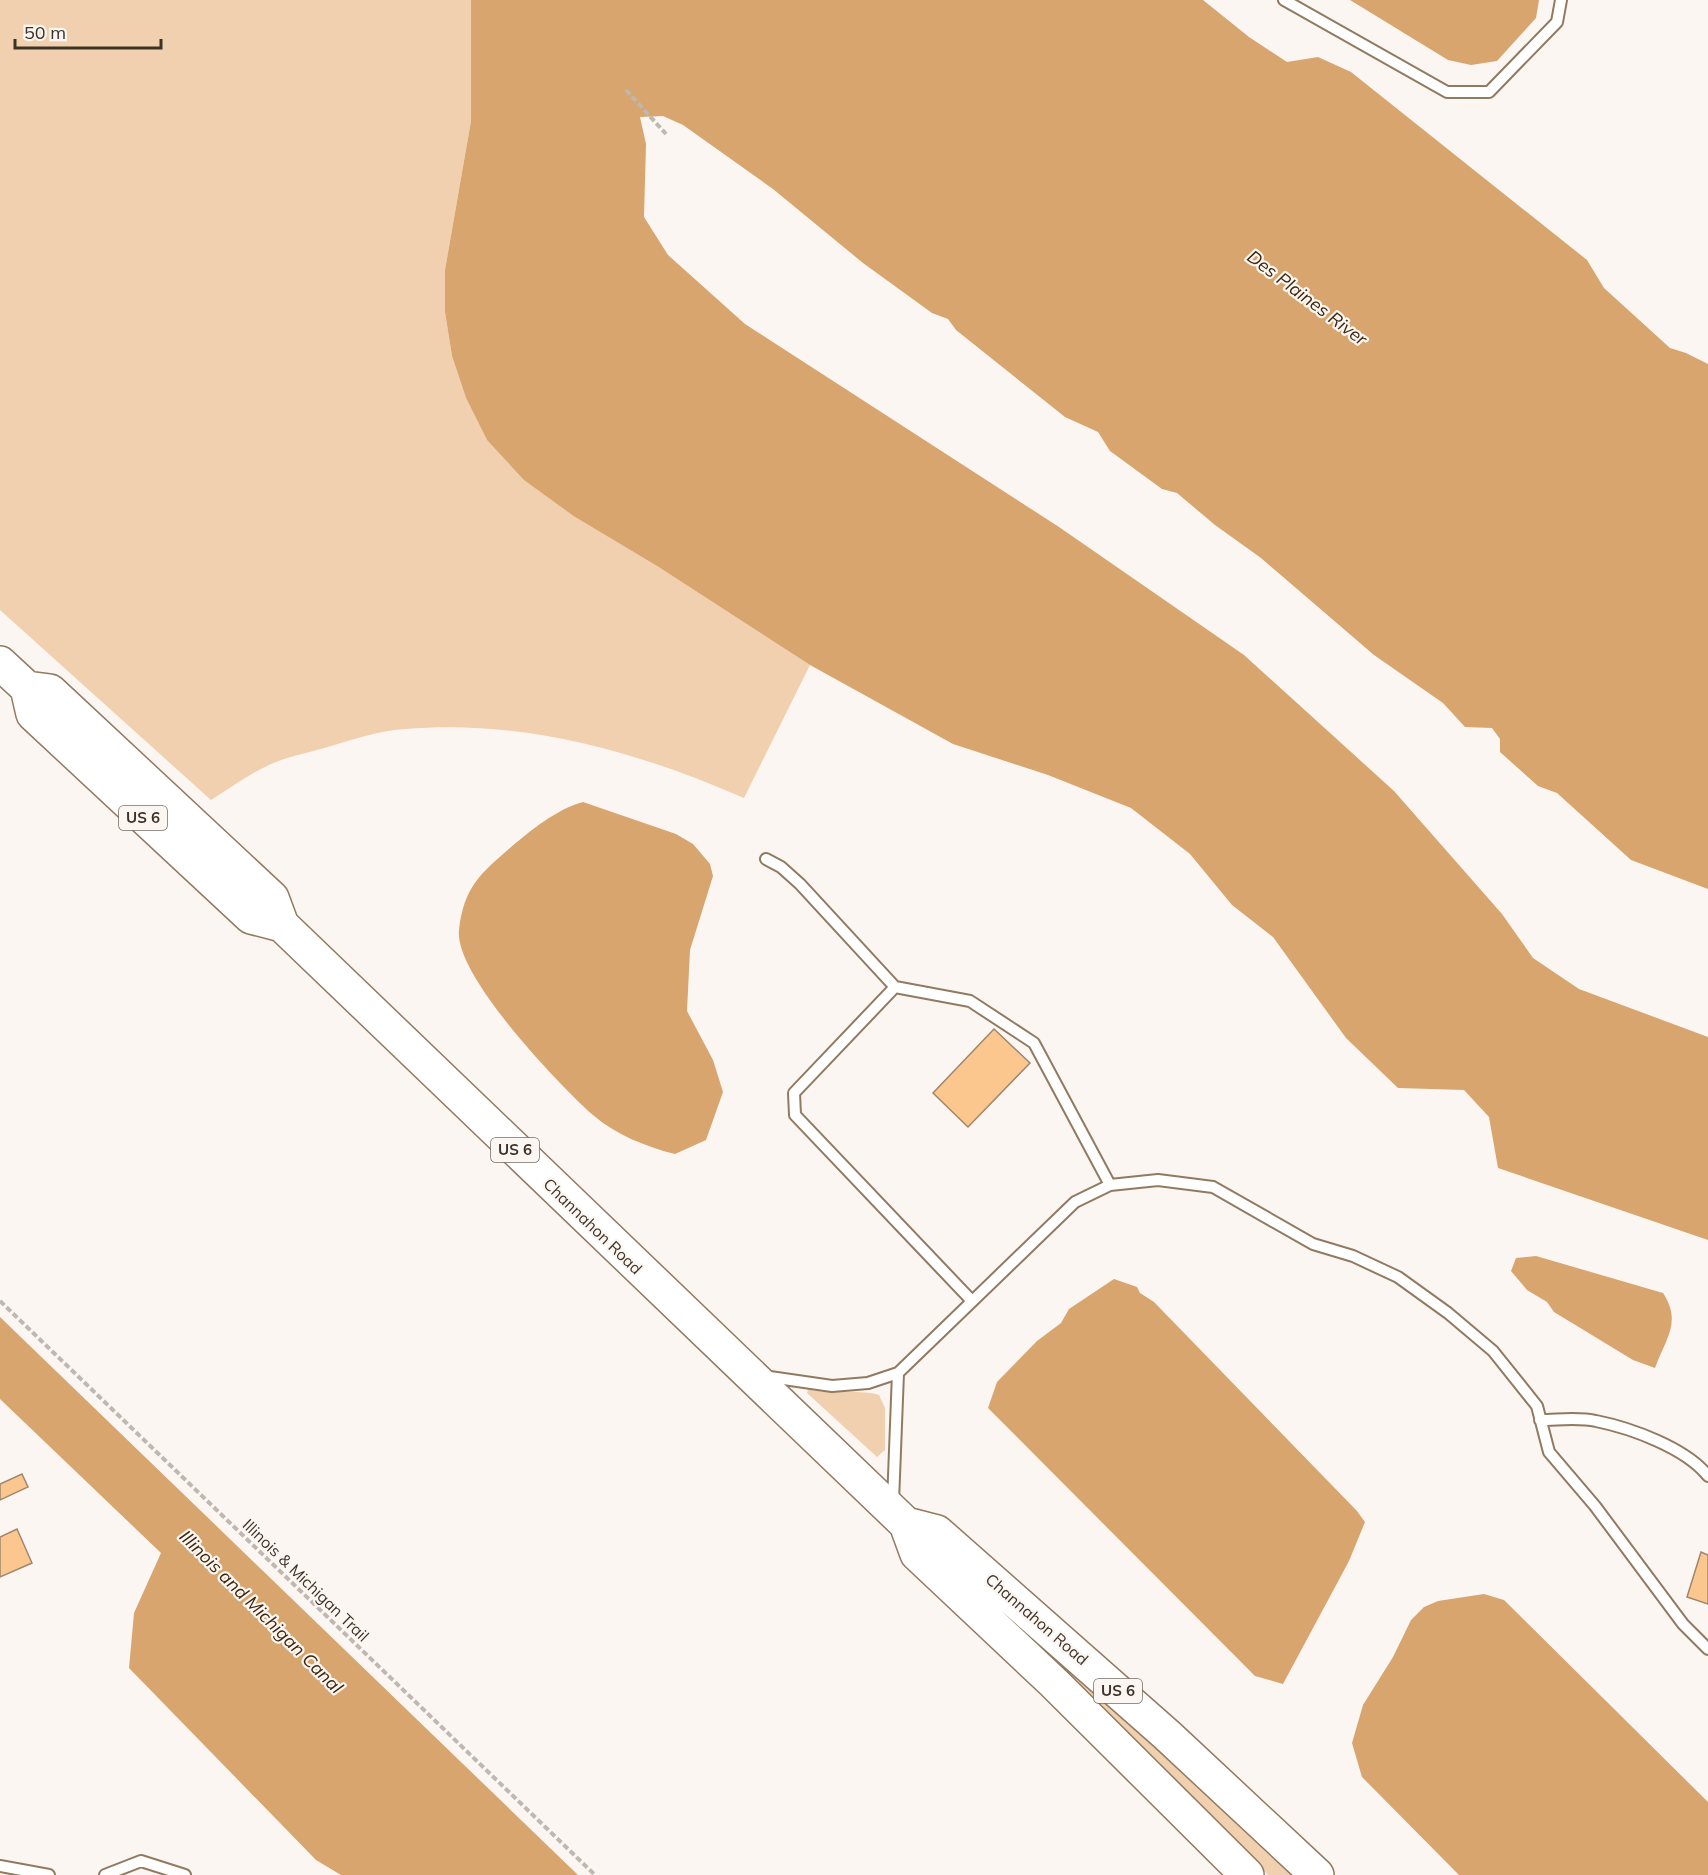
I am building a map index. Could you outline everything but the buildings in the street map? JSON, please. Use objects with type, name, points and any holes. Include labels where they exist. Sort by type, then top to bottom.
[{"type":"main road","name":"Channahon Road","points":[[0,663],[27,688],[50,691],[272,898],[282,925],[899,1518],[917,1554],[1054,1683],[1247,1875]]},
{"type":"main road","name":"Channahon Road","points":[[899,1518],[937,1532],[1176,1743],[1317,1875]]},
{"type":"lane","points":[[1284,0],[1447,92],[1489,92],[1557,22],[1561,0]]},
{"type":"lane","points":[[766,859],[781,867],[800,884],[894,987],[970,1001],[1034,1043],[1110,1185]]},
{"type":"lane","points":[[894,987],[794,1093],[795,1115],[972,1301]]},
{"type":"lane","points":[[748,1374],[832,1386],[868,1383],[897,1373],[1075,1202],[1110,1185],[1158,1180],[1213,1187],[1313,1244],[1353,1256],[1398,1277],[1493,1351],[1537,1406],[1549,1452],[1595,1506],[1683,1624],[1708,1649]]},
{"type":"lane","points":[[897,1373],[899,1518]]},
{"type":"lane","points":[[1540,1420],[1595,1420],[1668,1445],[1702,1468],[1708,1476]]},
{"type":"lane","points":[[105,1875],[141,1861],[185,1875]]},
{"type":"lane","points":[[0,1866],[49,1875]]},
{"type":"path","points":[[626,90],[666,134]]},
{"type":"path","name":"Illinois & Michigan Trail","points":[[0,1301],[595,1875]]},
{"type":"shaded area","points":[[0,0],[471,0],[471,121],[445,270],[445,312],[452,356],[466,398],[487,440],[575,517],[657,566],[810,665],[744,798],[662,766],[578,742],[493,729],[449,727],[384,732],[285,759],[244,778],[211,800],[0,610]]},
{"type":"shaded area","points":[[808,1389],[826,1392],[865,1392],[879,1395],[885,1408],[885,1450],[877,1457],[807,1393]]},
{"type":"shaded area","points":[[1075,1670],[1298,1875],[1268,1875],[1068,1679]]},
{"type":"water","name":"Des Plaines River","points":[[471,0],[1203,0],[1249,37],[1287,62],[1318,57],[1351,72],[1587,260],[1604,288],[1670,348],[1708,364],[1708,889],[1631,860],[1557,793],[1538,786],[1500,752],[1500,739],[1492,728],[1465,727],[1443,703],[1374,655],[1261,558],[1215,525],[1177,493],[1162,489],[1110,451],[1098,432],[1065,417],[956,330],[948,319],[932,313],[863,263],[773,189],[683,125],[663,116],[640,117],[646,144],[644,217],[668,255],[745,324],[1059,527],[1244,655],[1394,791],[1502,914],[1533,958],[1579,989],[1708,1037],[1708,1240],[1498,1168],[1489,1117],[1464,1090],[1398,1088],[1346,1038],[1273,937],[1232,905],[1190,854],[1131,808],[1048,775],[953,744],[810,665],[657,566],[575,517],[524,480],[487,440],[466,398],[452,356],[445,312],[445,270],[471,121]]},
{"type":"water","points":[[1350,0],[1539,0],[1536,18],[1497,61],[1471,65],[1448,60]]},
{"type":"water","points":[[583,802],[676,834],[693,844],[710,864],[713,876],[690,950],[687,1011],[713,1060],[723,1092],[706,1140],[675,1154],[643,1144],[622,1134],[602,1122],[577,1100],[511,1028],[473,974],[462,950],[459,930],[461,915],[469,892],[482,874],[535,827],[573,805]]},
{"type":"water","points":[[1536,1256],[1663,1293],[1669,1303],[1672,1322],[1655,1368],[1633,1360],[1554,1312],[1547,1302],[1527,1290],[1511,1271],[1516,1258]]},
{"type":"water","points":[[1114,1279],[1137,1287],[1140,1293],[1154,1302],[1357,1511],[1365,1522],[1349,1561],[1283,1684],[1255,1676],[988,1408],[997,1382],[1037,1341],[1061,1323],[1069,1309]]},
{"type":"water","name":"Illinois and Michigan Canal","points":[[0,1317],[578,1875],[341,1875],[316,1860],[129,1668],[134,1613],[161,1553],[0,1399]]},
{"type":"water","points":[[1484,1594],[1504,1600],[1708,1802],[1708,1875],[1459,1875],[1362,1777],[1352,1743],[1363,1705],[1393,1657],[1411,1620],[1424,1607],[1438,1601]]}]
